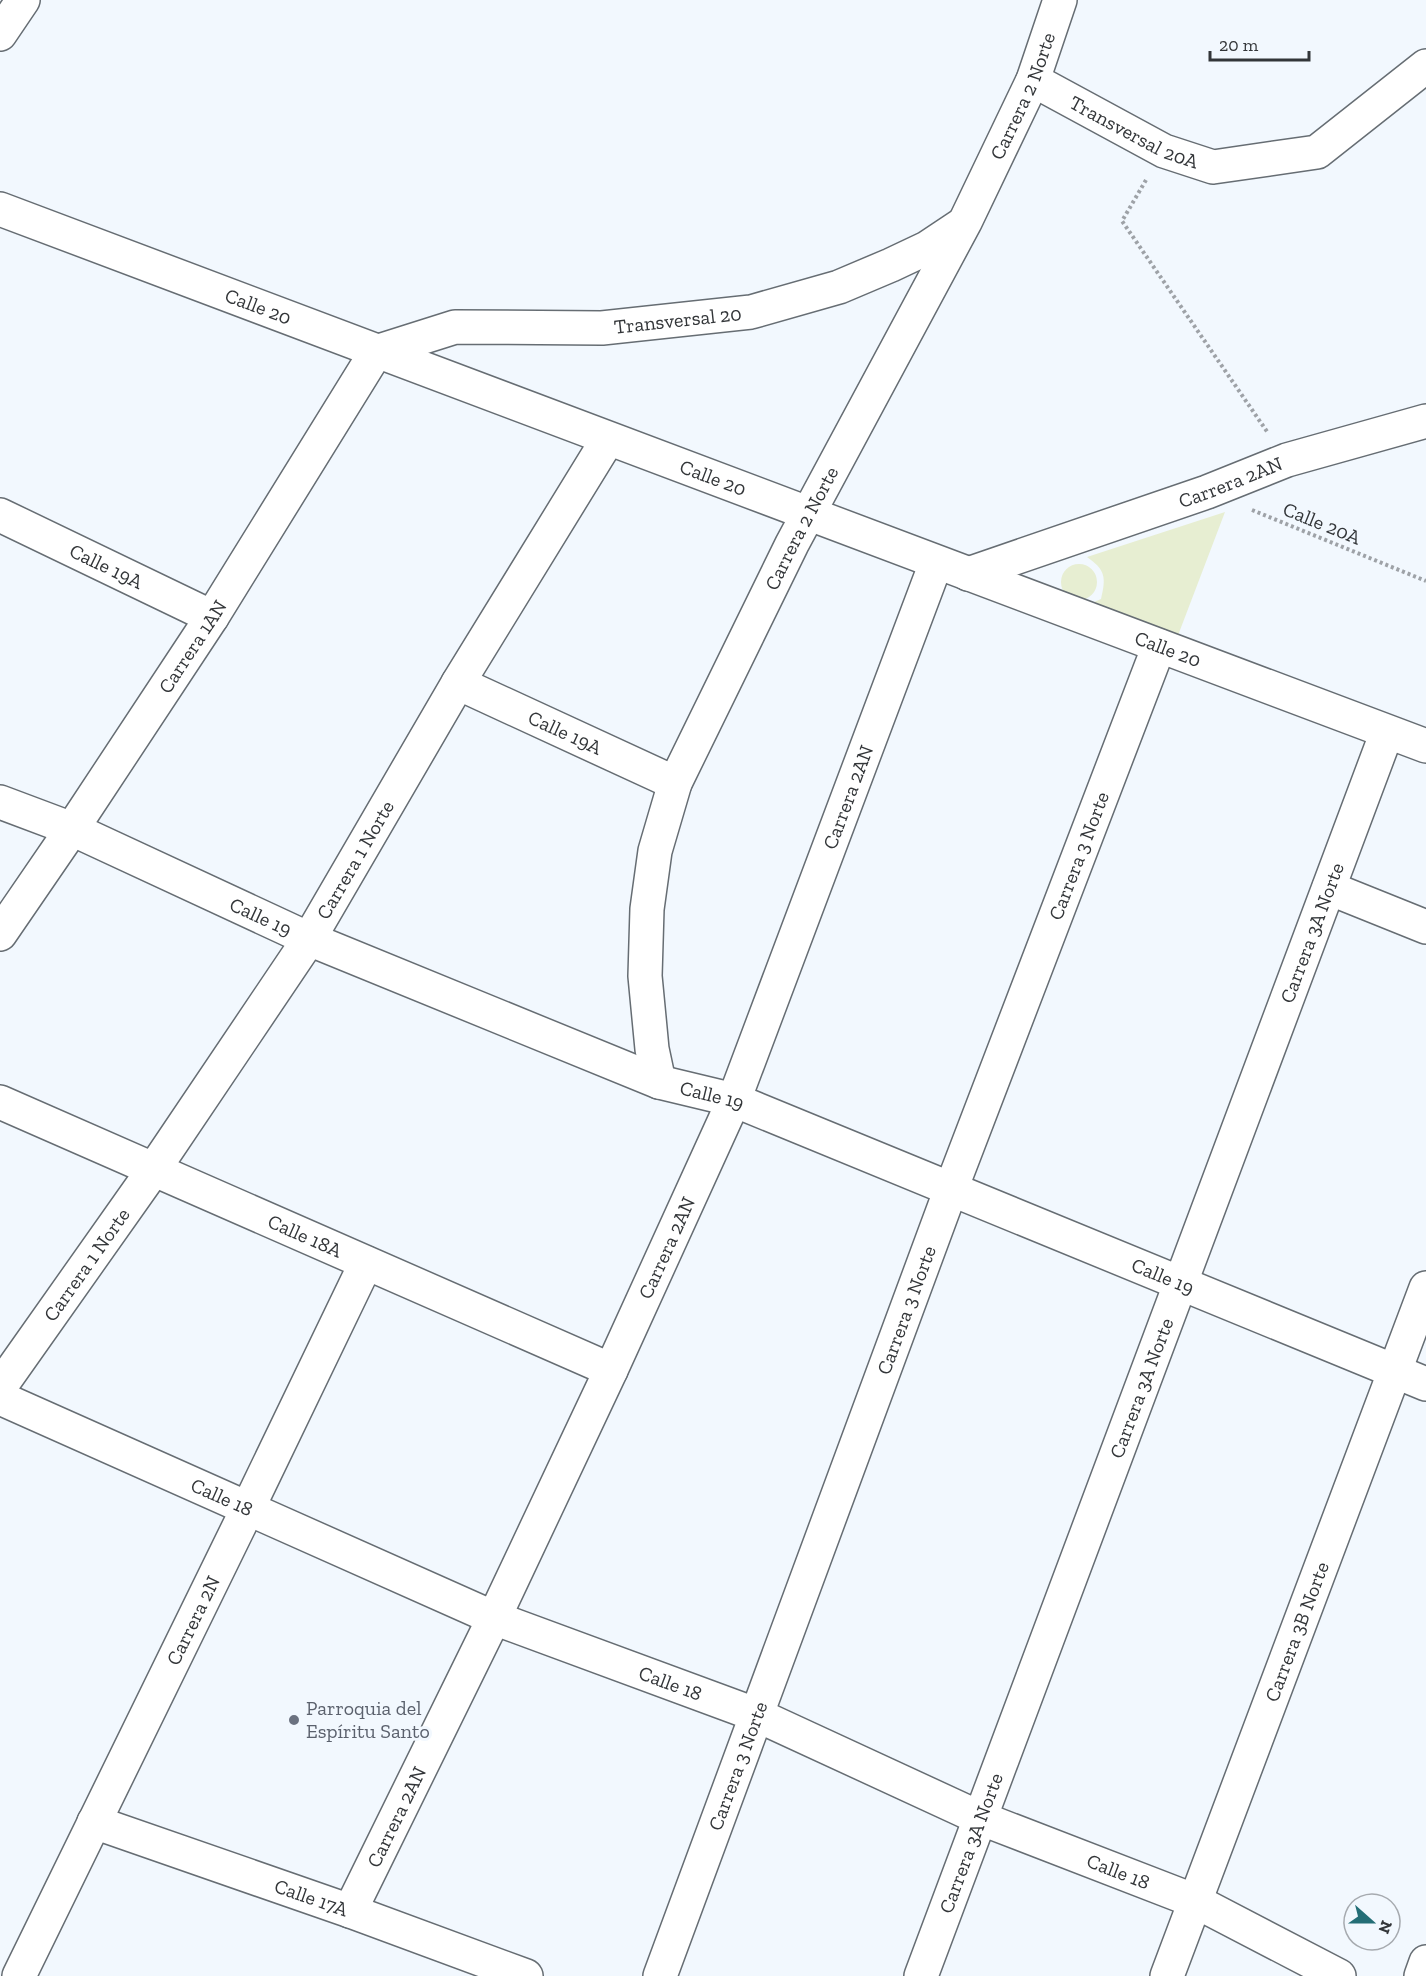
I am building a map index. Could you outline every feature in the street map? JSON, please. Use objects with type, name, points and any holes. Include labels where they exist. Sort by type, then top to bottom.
[{"type":"street","points":[[0,34],[23,0]]},
{"type":"street","name":"Carrera 2 Norte","points":[[659,1082],[652,1049],[645,976],[647,909],[655,851],[675,783],[792,544],[964,222],[1033,80],[1060,0]]},
{"type":"street","name":"Transversal 20A","points":[[1033,80],[1164,151],[1213,167],[1317,152],[1426,66]]},
{"type":"street","name":"Calle 20","points":[[0,209],[1426,746]]},
{"type":"street","name":"Transversal 20","points":[[376,352],[455,327],[602,328],[751,312],[839,287],[927,248],[964,222]]},
{"type":"street","name":"Carrera 1AN","points":[[0,934],[212,617],[376,352]]},
{"type":"street","name":"Carrera 2AN","points":[[968,574],[1207,492],[1287,460],[1426,422]]},
{"type":"street","name":"Carrera 1 Norte","points":[[0,1387],[154,1169],[309,939],[458,683],[608,439]]},
{"type":"street","name":"Calle 19A","points":[[0,516],[212,617]]},
{"type":"street","name":"Carrera 2AN","points":[[350,1911],[494,1617],[611,1370],[734,1100],[936,563]]},
{"type":"street","name":"Carrera 3 Norte","points":[[660,1976],[951,1189],[1159,646]]},
{"type":"street","name":"Calle 19A","points":[[458,683],[675,783]]},
{"type":"street","name":"Carrera 3A Norte","points":[[921,1976],[1387,732]]},
{"type":"street","name":"Calle 19","points":[[0,802],[72,829],[309,939],[659,1082],[734,1100],[1426,1384]]},
{"type":"street","points":[[1329,888],[1426,927]]},
{"type":"street","name":"Calle 18A","points":[[0,1102],[611,1370]]},
{"type":"street","name":"Carrera 2N","points":[[19,1976],[366,1263]]},
{"type":"street","name":"Carrera 3B Norte","points":[[1167,1976],[1426,1288]]},
{"type":"street","name":"Calle 18","points":[[0,1398],[494,1617],[757,1715],[980,1818],[1195,1901],[1339,1976]]},
{"type":"street","name":"Calle 17A","points":[[94,1822],[350,1911],[526,1976]]},
{"type":"street","points":[[1421,1976],[1426,1962]]},
{"type":"path","points":[[1164,151],[1122,221],[1287,460]]},
{"type":"path","name":"Calle 20A","points":[[1207,492],[1426,581]]},
{"type":"green space","points":[[1225,512],[1177,638],[1085,606],[1101,599],[1104,585],[1101,570],[1087,557]]},
{"type":"green space","points":[[1079,564],[1092,569],[1097,582],[1092,595],[1079,600],[1066,595],[1061,582],[1066,569]]},
{"type":"place","name":"Parroquia del Espíritu Santo","points":[[294,1720]]}]
